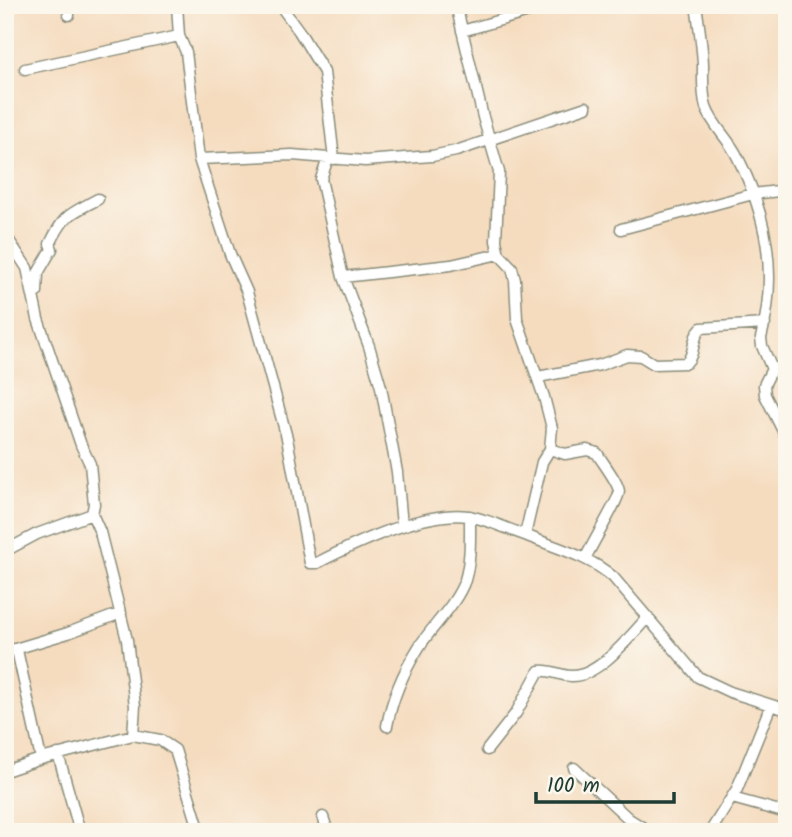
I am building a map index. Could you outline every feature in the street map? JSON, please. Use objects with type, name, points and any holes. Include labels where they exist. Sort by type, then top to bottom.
[{"type":"street","points":[[177,5],[179,36],[186,52],[199,159],[230,254],[247,292],[287,438],[310,563],[317,563],[402,526],[455,515],[470,516],[586,557],[613,577],[698,677],[730,692],[787,710]]},
{"type":"street","points":[[280,5],[324,72],[331,159],[321,179],[344,277],[381,387],[396,462],[402,526]]},
{"type":"street","points":[[456,5],[499,173],[496,241],[499,254],[512,268],[517,319],[538,377],[552,428],[550,449],[542,462],[525,535]]},
{"type":"street","points":[[462,31],[553,5]]},
{"type":"street","points":[[696,5],[706,108],[736,153],[765,231],[770,257],[762,346],[772,369],[764,385],[765,395],[787,439]]},
{"type":"street","points":[[24,69],[179,36]]},
{"type":"street","points":[[199,159],[292,155],[365,161],[432,156],[456,151],[586,107]]},
{"type":"street","points":[[621,229],[753,194],[787,190]]},
{"type":"street","points":[[34,300],[38,296],[38,273],[52,249],[50,244],[60,222],[70,213],[98,199]]},
{"type":"street","points":[[8,239],[27,268],[38,319],[90,464],[93,513],[121,613],[134,682],[133,736]]},
{"type":"street","points":[[344,277],[452,265],[499,254]]},
{"type":"street","points":[[538,377],[600,365],[628,355],[641,356],[654,364],[686,363],[691,357],[694,335],[701,328],[765,324]]},
{"type":"street","points":[[550,449],[565,454],[593,450],[619,489],[618,499],[604,519],[586,557]]},
{"type":"street","points":[[5,527],[7,550],[37,534],[93,513]]},
{"type":"street","points":[[387,726],[390,706],[405,673],[464,583],[469,552],[470,516]]},
{"type":"street","points":[[5,652],[121,613]]},
{"type":"street","points":[[487,750],[516,712],[539,671],[571,676],[587,674],[615,651],[648,617]]},
{"type":"street","points":[[17,650],[41,759]]},
{"type":"street","points":[[710,832],[746,771],[771,705]]},
{"type":"street","points":[[5,771],[58,754],[133,736],[160,740],[169,743],[175,750],[200,832]]},
{"type":"street","points":[[58,754],[80,832]]},
{"type":"street","points":[[574,768],[629,819],[650,832]]},
{"type":"street","points":[[732,797],[787,813]]},
{"type":"street","points":[[323,817],[328,832]]}]
